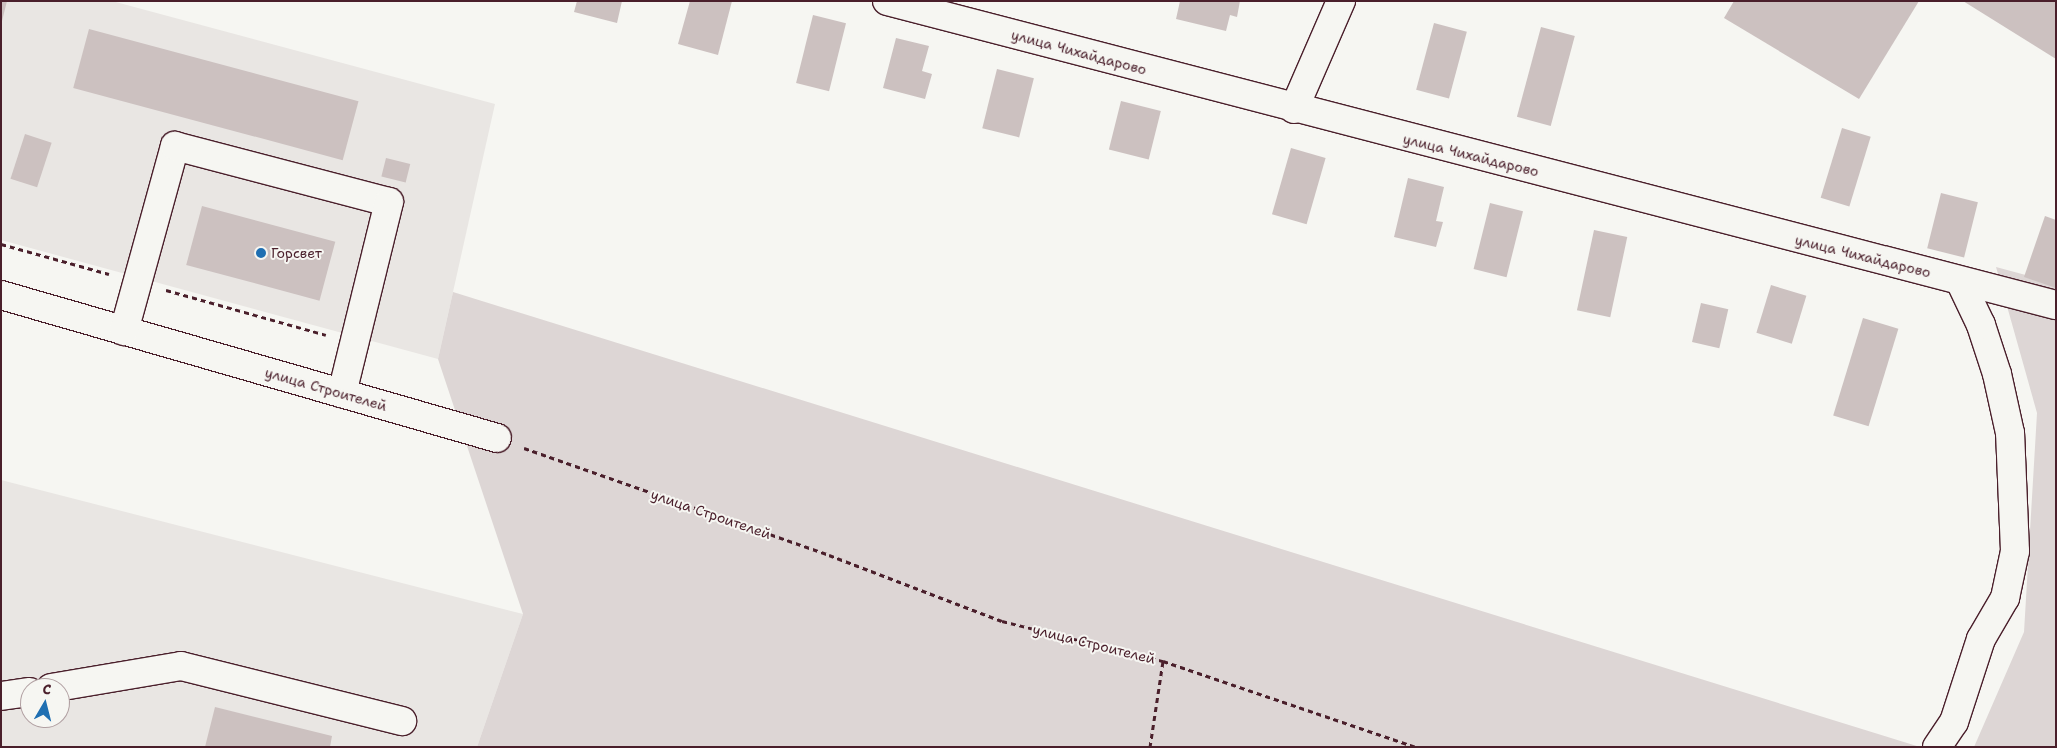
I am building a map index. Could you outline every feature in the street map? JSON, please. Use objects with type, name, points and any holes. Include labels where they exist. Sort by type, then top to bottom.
[{"type":"street","name":"улица Чихайдарово","points":[[887,1],[1294,109],[2056,305]]},
{"type":"street","points":[[1294,109],[1341,1]]},
{"type":"street","points":[[124,330],[175,146],[389,202],[342,393]]},
{"type":"street","points":[[1937,747],[1954,722],[1981,639],[2005,598],[2015,550],[2010,433],[1994,366],[1981,325],[1960,281]]},
{"type":"street","name":"улица Строителей","points":[[1,295],[497,438]]},
{"type":"street","points":[[70,685],[181,666],[402,721]]},
{"type":"street","points":[[1,696],[20,693]]},
{"type":"path","points":[[1,244],[354,343]]},
{"type":"path","name":"улица Строителей","points":[[497,438],[829,555],[1002,621],[1163,661],[1416,747]]},
{"type":"path","points":[[1150,747],[1163,661]]},
{"type":"shaded area","points":[[1,1],[112,1],[495,104],[438,359],[1,240]]},
{"type":"shaded area","points":[[1996,267],[2056,283],[2056,747],[1974,747],[2024,632],[2037,413]]},
{"type":"shaded area","points":[[453,292],[1920,747],[477,747],[523,614],[438,359]]},
{"type":"shaded area","points":[[1,480],[523,614],[477,747],[1,747]]},
{"type":"building","points":[[1,1],[7,1],[2,21],[1,21]]},
{"type":"building","points":[[577,1],[622,1],[617,23],[574,12]]},
{"type":"building","points":[[690,1],[732,1],[718,55],[678,44]]},
{"type":"building","points":[[1180,1],[1240,1],[1237,17],[1230,15],[1226,31],[1176,19]]},
{"type":"building","points":[[1734,1],[1919,1],[1859,99],[1724,18]]},
{"type":"building","points":[[1963,1],[2056,1],[2056,59]]},
{"type":"building","points":[[813,15],[846,23],[829,91],[796,83]]},
{"type":"building","points":[[1434,23],[1467,32],[1449,98],[1416,90]]},
{"type":"building","points":[[1541,27],[1575,36],[1551,126],[1517,117]]},
{"type":"building","points":[[89,29],[358,101],[343,160],[73,88]]},
{"type":"building","points":[[896,38],[929,46],[922,71],[932,74],[925,99],[883,88]]},
{"type":"building","points":[[997,69],[1034,78],[1019,137],[982,128]]},
{"type":"building","points":[[1121,101],[1161,111],[1149,159],[1109,150]]},
{"type":"building","points":[[1842,128],[1871,137],[1849,207],[1821,198]]},
{"type":"building","points":[[25,134],[52,143],[37,187],[10,179]]},
{"type":"building","points":[[1291,148],[1326,158],[1307,224],[1272,214]]},
{"type":"building","points":[[386,158],[410,164],[406,182],[381,176]]},
{"type":"building","points":[[1408,178],[1444,187],[1436,221],[1443,222],[1436,247],[1394,237]]},
{"type":"building","points":[[1941,193],[1978,202],[1964,257],[1927,248]]},
{"type":"building","points":[[1490,203],[1523,211],[1507,277],[1474,269]]},
{"type":"building","name":"Горсвет","points":[[202,206],[335,242],[320,301],[186,265]]},
{"type":"building","points":[[2045,216],[2056,220],[2056,288],[2024,277]]},
{"type":"building","points":[[1594,230],[1627,237],[1610,317],[1577,310]]},
{"type":"building","points":[[1771,285],[1806,296],[1792,344],[1756,333]]},
{"type":"building","points":[[1701,303],[1728,309],[1719,348],[1692,342]]},
{"type":"building","points":[[1863,318],[1898,329],[1869,426],[1833,416]]},
{"type":"building","points":[[215,707],[332,736],[330,747],[205,747]]},
{"type":"place","name":"Горсвет","points":[[261,253]]}]
